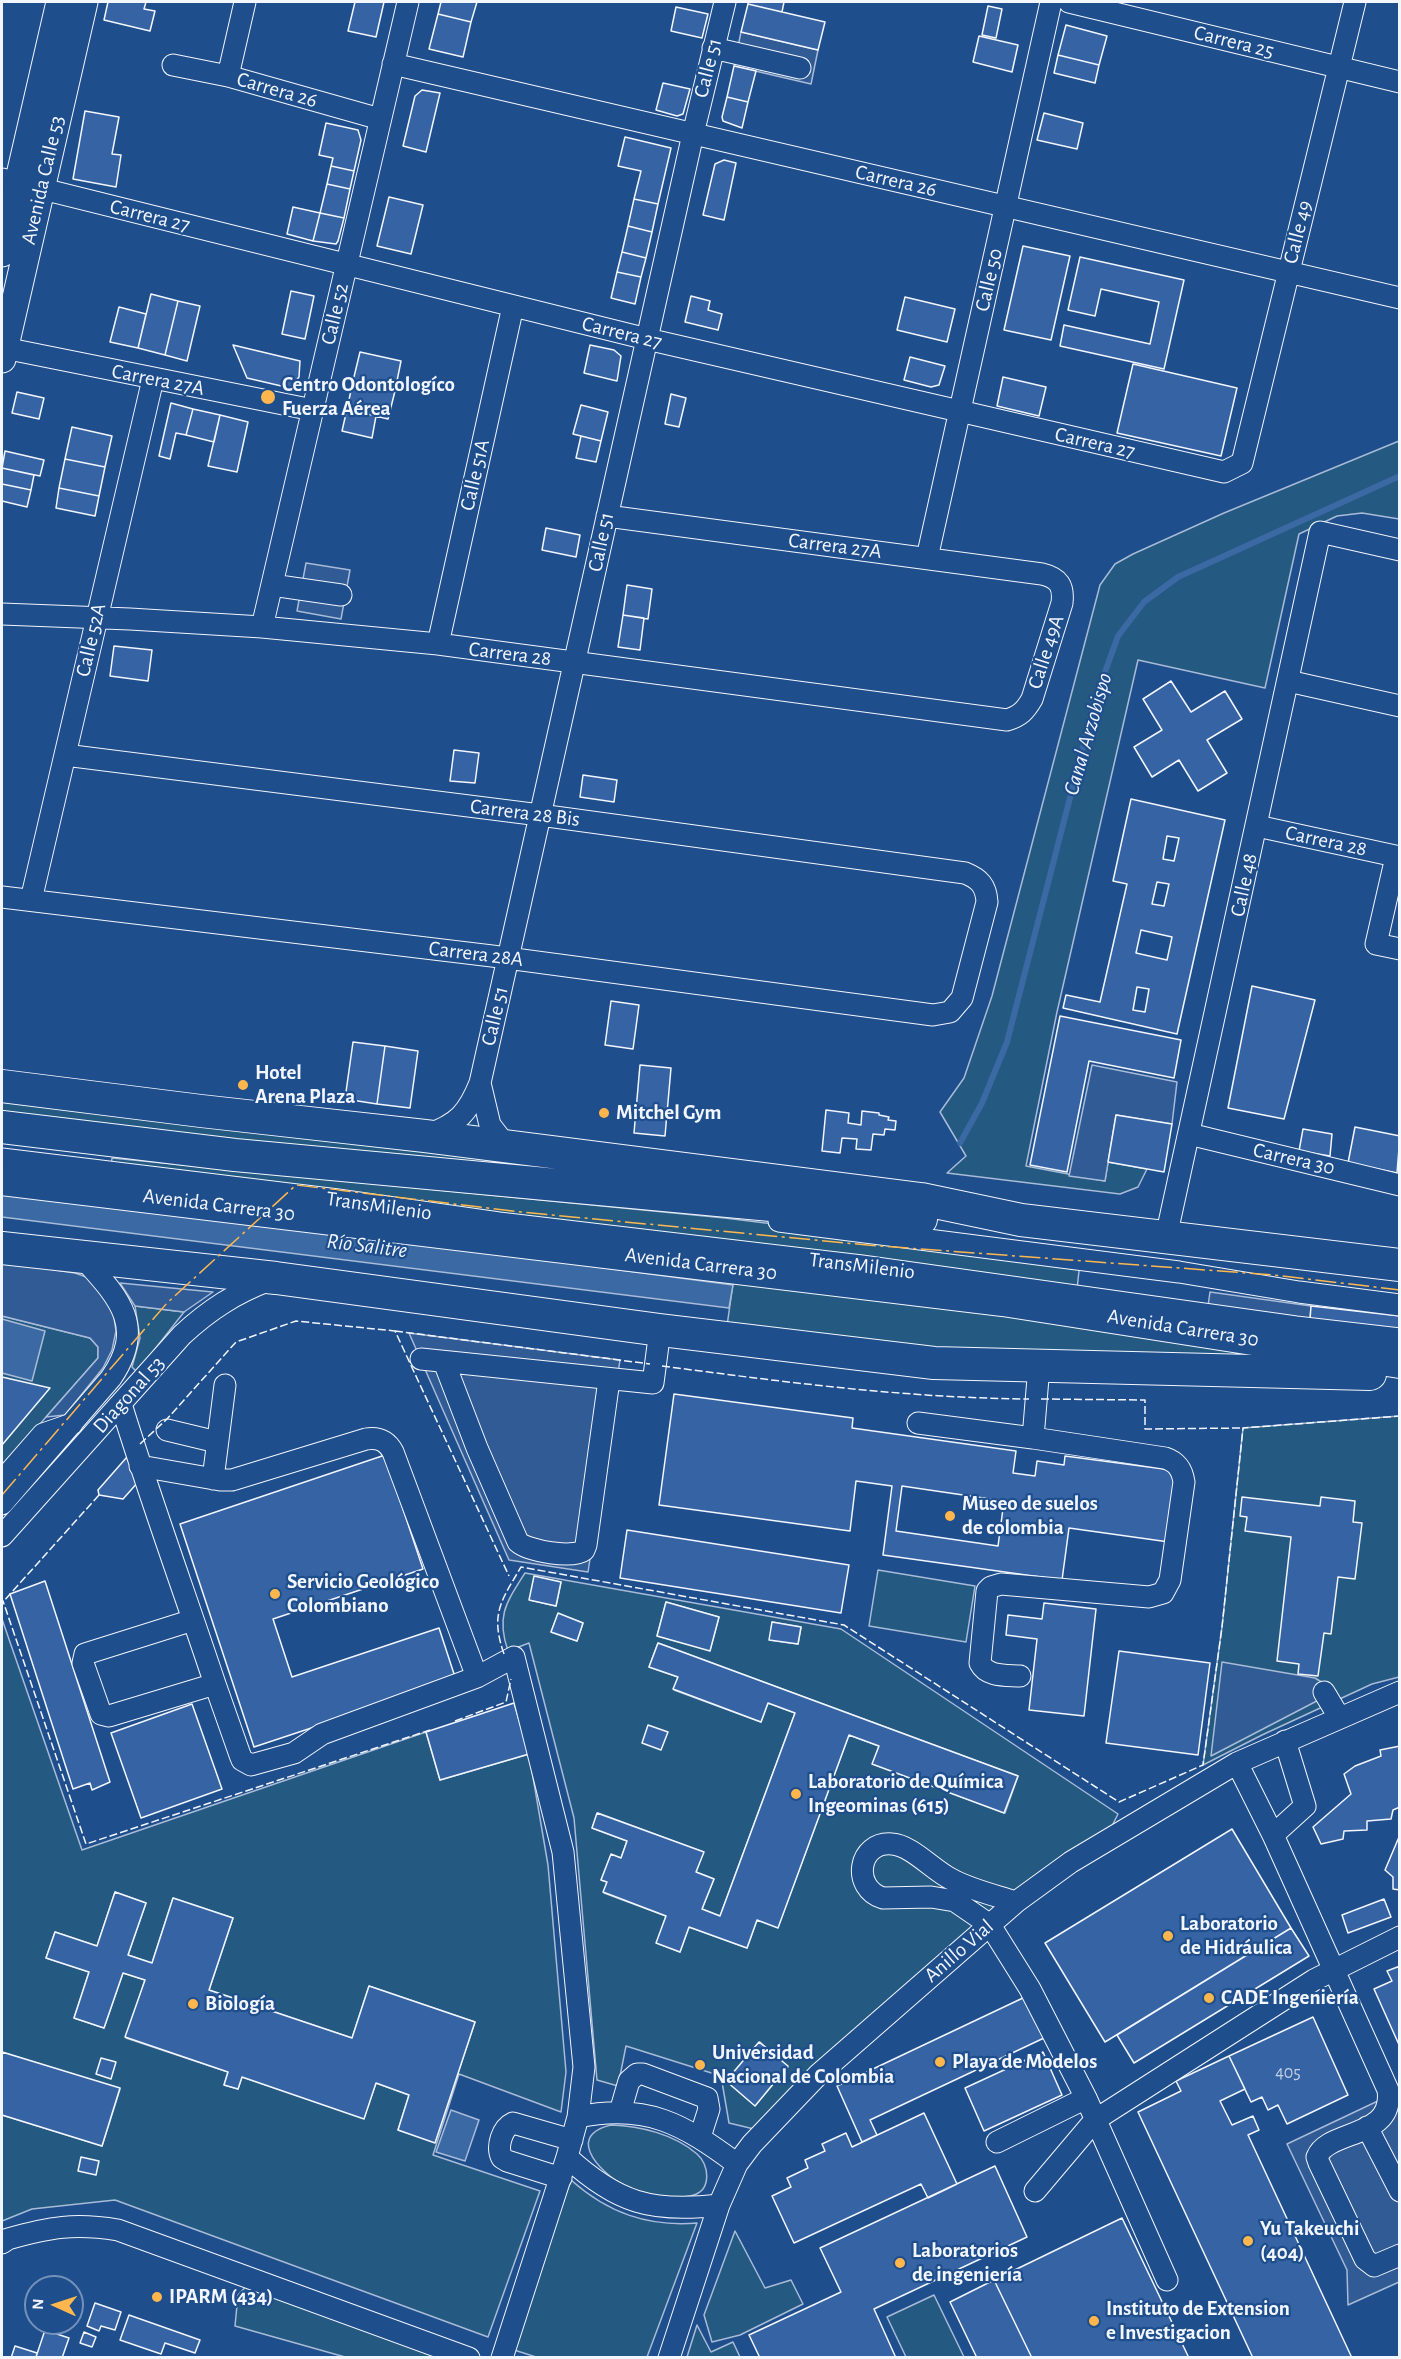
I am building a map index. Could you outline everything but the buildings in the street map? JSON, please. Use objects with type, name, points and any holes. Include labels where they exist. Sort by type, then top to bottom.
[{"type":"highway","points":[[2,1086],[507,1146],[921,1199],[1021,1220],[1400,1265]]},
{"type":"highway","points":[[2,1127],[235,1155],[923,1220],[1021,1220]]},
{"type":"highway","name":"Avenida Carrera 30","points":[[2,1179],[1004,1300],[1400,1362]]},
{"type":"highway","name":"Avenida Carrera 30","points":[[2,1248],[276,1278],[660,1330],[934,1363],[1400,1375]]},
{"type":"main road","name":"Avenida Calle 53","points":[[2,253],[20,184],[60,2]]},
{"type":"main road","name":"Avenida Calle 53","points":[[3,353],[20,184],[84,2]]},
{"type":"street","points":[[228,76],[245,2]]},
{"type":"street","name":"Calle 52","points":[[262,627],[408,2]]},
{"type":"street","name":"Calle 51","points":[[425,1136],[457,1122],[469,1107],[480,1083],[724,2]]},
{"type":"street","name":"Calle 50","points":[[927,558],[1051,2]]},
{"type":"street","name":"Carrera 25","points":[[1069,2],[1400,82]]},
{"type":"street","name":"Calle 49","points":[[1242,463],[1355,2]]},
{"type":"street","points":[[713,48],[800,68]]},
{"type":"street","name":"Carrera 26","points":[[393,64],[1400,298]]},
{"type":"street","name":"Carrera 26","points":[[173,65],[228,76],[380,119]]},
{"type":"street","name":"Carrera 27","points":[[20,184],[647,339],[959,412],[1224,472],[1242,463]]},
{"type":"street","name":"Calle 51A","points":[[438,644],[513,306]]},
{"type":"street","name":"Carrera 27A","points":[[3,353],[313,410]]},
{"type":"street","name":"Calle 52A","points":[[31,900],[153,379]]},
{"type":"street","name":"Carrera 27A","points":[[607,516],[1042,574],[1053,577],[1059,583]]},
{"type":"street","name":"Calle 48","points":[[1167,1237],[1320,532],[1400,550]]},
{"type":"street","name":"Calle 49A","points":[[1017,717],[1026,710],[1032,699],[1062,603],[1063,590],[1059,583]]},
{"type":"street","points":[[272,585],[341,595]]},
{"type":"street","name":"Carrera 28","points":[[2,614],[262,627],[438,644],[997,719],[1007,720],[1017,717]]},
{"type":"street","points":[[1288,681],[1400,706]]},
{"type":"street","name":"Carrera 28 Bis","points":[[65,755],[540,814],[964,873],[975,877],[982,884],[987,902],[962,998],[950,1012]]},
{"type":"street","name":"Carrera 28","points":[[1257,826],[1398,857],[1376,944],[1400,949]]},
{"type":"street","name":"Carrera 28A","points":[[2,897],[508,958],[933,1016],[950,1012]]},
{"type":"street","name":"Calle 51","points":[[480,1083],[490,1125],[507,1146]]},
{"type":"street","name":"Carrera 30","points":[[1189,1134],[1400,1185]]},
{"type":"street","name":"TransMilenio","points":[[2,1140],[717,1213],[1179,1272],[1299,1292],[1400,1305]]},
{"type":"street","name":"TransMilenio","points":[[2,1159],[338,1200],[499,1223],[906,1271],[1296,1327],[1400,1339]]},
{"type":"street","name":"Diagonal 53","points":[[5,1489],[72,1424],[119,1366],[125,1352],[127,1317],[119,1299],[83,1258]]},
{"type":"street","name":"Diagonal 53","points":[[2,1536],[182,1335],[205,1314],[234,1295],[276,1278]]},
{"type":"street","points":[[421,1359],[653,1383],[660,1330]]},
{"type":"street","points":[[444,1362],[477,1448],[518,1542],[531,1550],[580,1554],[586,1545],[609,1380]]},
{"type":"street","points":[[1033,1438],[1039,1366]]},
{"type":"street","points":[[213,1479],[225,1385]]},
{"type":"street","points":[[122,1404],[140,1466],[242,1760],[251,1764],[294,1753],[322,1734],[477,1677],[514,1657],[563,1852],[583,2046],[583,2083],[570,2149],[502,2358]]},
{"type":"street","points":[[918,1423],[1165,1458],[1173,1461],[1183,1474],[1184,1482],[1170,1580],[1163,1593],[1149,1597],[1001,1584],[987,1591],[980,1663],[983,1668],[992,1673],[1020,1676]]},
{"type":"street","points":[[167,1430],[217,1442]]},
{"type":"street","points":[[140,1466],[213,1479],[232,1480],[366,1439],[382,1440],[393,1452],[477,1677]]},
{"type":"street","points":[[193,1620],[85,1654],[83,1663],[98,1710],[104,1716],[109,1716],[215,1684]]},
{"type":"street","points":[[1324,1692],[1339,1717]]},
{"type":"street","name":"Anillo Vial","points":[[669,2358],[719,2205],[736,2163],[818,2075],[1016,1902],[1071,1862],[1237,1762],[1400,1692]]},
{"type":"street","points":[[1273,1835],[1305,1806],[1285,1741]]},
{"type":"street","points":[[1237,1762],[1273,1835],[1388,2090],[1387,2109],[1378,2120],[1324,2148],[1317,2157],[1365,2259],[1374,2266],[1400,2255]]},
{"type":"street","points":[[1016,1902],[960,1884],[900,1845],[881,1845],[867,1854],[864,1861],[863,1877],[868,1889],[877,1896],[883,1898],[931,1897],[955,1901],[990,1925],[1030,1989],[1086,2098],[1167,2280]]},
{"type":"street","points":[[1035,2191],[1095,2120],[1314,1980],[1400,1937]]},
{"type":"street","points":[[620,2112],[629,2081],[637,2074],[643,2074],[708,2098],[709,2109],[699,2137]]},
{"type":"street","points":[[996,2142],[1086,2098]]},
{"type":"street","points":[[578,2117],[620,2112],[655,2117],[699,2137],[736,2163]]},
{"type":"street","points":[[561,2178],[502,2158],[499,2147],[504,2130],[513,2123],[570,2149],[600,2185],[635,2202],[670,2208],[719,2205]]},
{"type":"street","points":[[1367,2127],[1400,2191]]},
{"type":"street","points":[[2,2243],[8,2239],[54,2227],[88,2225],[118,2230],[469,2358]]},
{"type":"shaded area","points":[[741,32],[818,50],[811,84],[734,66]]},
{"type":"shaded area","points":[[1399,441],[1399,519],[1362,513],[1337,516],[1299,534],[1265,688],[1138,660],[1057,1012],[1026,1166],[1105,1181],[1108,1162],[1147,1169],[1138,1187],[1120,1194],[947,1173],[966,1156],[940,1112],[964,1078],[992,996],[1100,585],[1115,564],[1133,554],[1224,513]]},
{"type":"shaded area","points":[[306,563],[350,570],[341,619],[297,611]]},
{"type":"shaded area","points":[[1092,1065],[1177,1082],[1172,1124],[1116,1115],[1105,1181],[1069,1176]]},
{"type":"shaded area","points":[[2,1097],[613,1174],[435,1167],[2,1114]]},
{"type":"shaded area","points":[[112,1158],[725,1218],[1080,1262],[1077,1289],[111,1167]]},
{"type":"shaded area","points":[[2,1262],[75,1273],[92,1279],[113,1311],[116,1331],[112,1350],[103,1368],[65,1415],[46,1417],[98,1358],[98,1347],[90,1338],[2,1316]]},
{"type":"shaded area","points":[[734,1276],[1352,1364],[986,1353],[727,1326]]},
{"type":"shaded area","points":[[120,1283],[213,1292],[184,1312],[135,1306]]},
{"type":"shaded area","points":[[1210,1292],[1311,1306],[1310,1320],[1208,1306]]},
{"type":"shaded area","points":[[135,1306],[184,1312],[137,1372],[132,1367],[140,1338]]},
{"type":"shaded area","points":[[2,1316],[90,1338],[98,1347],[98,1358],[2,1467]]},
{"type":"shaded area","points":[[409,1333],[620,1360],[588,1572],[509,1560]]},
{"type":"shaded area","points":[[1399,1416],[1399,1677],[1372,1684],[1203,1765],[1222,1627],[1243,1428]]},
{"type":"shaded area","points":[[878,1570],[975,1586],[966,1642],[869,1626]]},
{"type":"shaded area","points":[[525,1573],[841,1629],[1118,1814],[1109,1832],[754,2129],[729,2123],[721,2076],[626,2046],[618,2086],[597,2080],[574,1818],[529,1643],[508,1651],[503,1628],[508,1602]],"holes":[[[535,1577],[561,1582],[556,1606],[530,1600]],[[666,1602],[719,1617],[710,1650],[657,1636]],[[558,1614],[583,1623],[577,1641],[551,1632]],[[772,1622],[801,1627],[798,1644],[770,1640]],[[658,1643],[1018,1776],[1005,1813],[873,1764],[879,1746],[849,1735],[778,1927],[757,1920],[747,1948],[689,1927],[680,1952],[657,1943],[666,1916],[604,1893],[607,1882],[601,1880],[611,1855],[621,1858],[627,1841],[592,1828],[598,1813],[703,1852],[696,1872],[714,1879],[702,1909],[720,1916],[795,1713],[768,1703],[761,1722],[674,1690],[678,1677],[649,1667]],[[760,2042],[788,2067],[755,2105],[726,2081]]]},
{"type":"shaded area","points":[[2,1619],[82,1850],[426,1732],[440,1780],[529,1754],[548,1865],[566,2072],[561,2112],[459,2074],[433,2155],[540,2191],[488,2337],[115,2200],[32,2209],[2,2221],[2,2115],[102,2146],[120,2089],[2,2052]],"holes":[[[115,1892],[146,1903],[128,1955],[152,1963],[173,1898],[233,1918],[209,1990],[352,2038],[369,1986],[475,2022],[435,2142],[398,2130],[409,2095],[376,2083],[364,2118],[242,2077],[238,2089],[224,2085],[228,2072],[126,2038],[145,1980],[123,1973],[104,2028],[74,2018],[89,1972],[46,1958],[55,1932],[97,1946]]]},
{"type":"shaded area","points":[[1222,1662],[1315,1678],[1336,1691],[1211,1756]]},
{"type":"shaded area","points":[[1399,2091],[1399,2282],[1348,2305],[1347,2270],[1287,2144]]},
{"type":"shaded area","points":[[611,2125],[656,2132],[688,2147],[701,2158],[704,2164],[707,2176],[704,2187],[700,2192],[691,2196],[666,2197],[639,2192],[620,2184],[600,2167],[589,2148],[590,2139],[596,2131]]},
{"type":"shaded area","points":[[571,2180],[599,2201],[630,2215],[662,2223],[697,2223],[647,2357],[536,2357],[511,2349]]},
{"type":"shaded area","points":[[735,2231],[765,2288],[791,2280],[803,2304],[740,2335],[712,2342],[704,2315]]},
{"type":"shaded area","points":[[252,2280],[437,2357],[345,2357],[235,2326],[238,2295]]},
{"type":"shaded area","points":[[934,2295],[964,2357],[906,2357],[887,2317]]},
{"type":"shaded area","points":[[697,2325],[711,2352],[733,2342],[740,2357],[687,2357]]},
{"type":"water","name":"Río Salitre","points":[[2,1188],[733,1285],[729,1308],[2,1217]]},
{"type":"water","points":[[2,1319],[45,1331],[32,1381],[2,1373]]},
{"type":"water","points":[[451,2110],[479,2120],[465,2161],[436,2152]]},
{"type":"waterway","name":"Canal Arzobispo","points":[[960,1143],[982,1103],[1007,1042],[1096,697],[1118,636],[1144,602],[1178,577],[1400,476]]},
{"type":"fence","points":[[140,1444],[167,1419],[236,1342],[296,1321],[395,1331],[509,1576]]},
{"type":"fence","points":[[395,1331],[650,1364]]},
{"type":"fence","points":[[662,1366],[891,1392],[1029,1399]]},
{"type":"fence","points":[[1041,1399],[1145,1400],[1145,1429],[1243,1428]]},
{"type":"fence","points":[[504,1654],[498,1618],[503,1599],[521,1567],[844,1625],[1119,1802],[1203,1765],[1222,1627],[1243,1428],[1400,1416]]},
{"type":"fence","points":[[99,1495],[2,1603],[3,1601],[86,1844],[430,1730]]},
{"type":"fence","points":[[455,1721],[506,1702],[511,1679]]},
{"type":"power","points":[[2,1495],[167,1303],[296,1185],[521,1212],[867,1245],[1274,1275],[1400,1290]]},
{"type":"place","name":"Centro Odontologíco Fuerza Aérea","points":[[268,397]]},
{"type":"place","name":"Hotel Arena Plaza","points":[[243,1085]]},
{"type":"place","name":"Mitchel Gym","points":[[604,1113]]},
{"type":"place","name":"Museo de suelos de colombia","points":[[950,1516]]},
{"type":"place","name":"Servicio Geológico Colombiano","points":[[275,1594]]},
{"type":"place","name":"Laboratorio de Química Ingeominas (615)","points":[[796,1794]]},
{"type":"place","name":"Laboratorio de Hidráulica","points":[[1168,1936]]},
{"type":"place","name":"CADE Ingeniería","points":[[1209,1998]]},
{"type":"place","name":"Biología","points":[[193,2004]]},
{"type":"place","name":"Playa de Modelos","points":[[940,2062]]},
{"type":"place","name":"Universidad Nacional de Colombia","points":[[700,2065]]},
{"type":"place","name":"Yu Takeuchi (404)","points":[[1248,2241]]},
{"type":"place","name":"Laboratorios de ingeniería","points":[[900,2263]]},
{"type":"place","name":"IPARM (434)","points":[[157,2297]]},
{"type":"place","name":"Instituto de Extension e Investigacion","points":[[1094,2321]]}]
